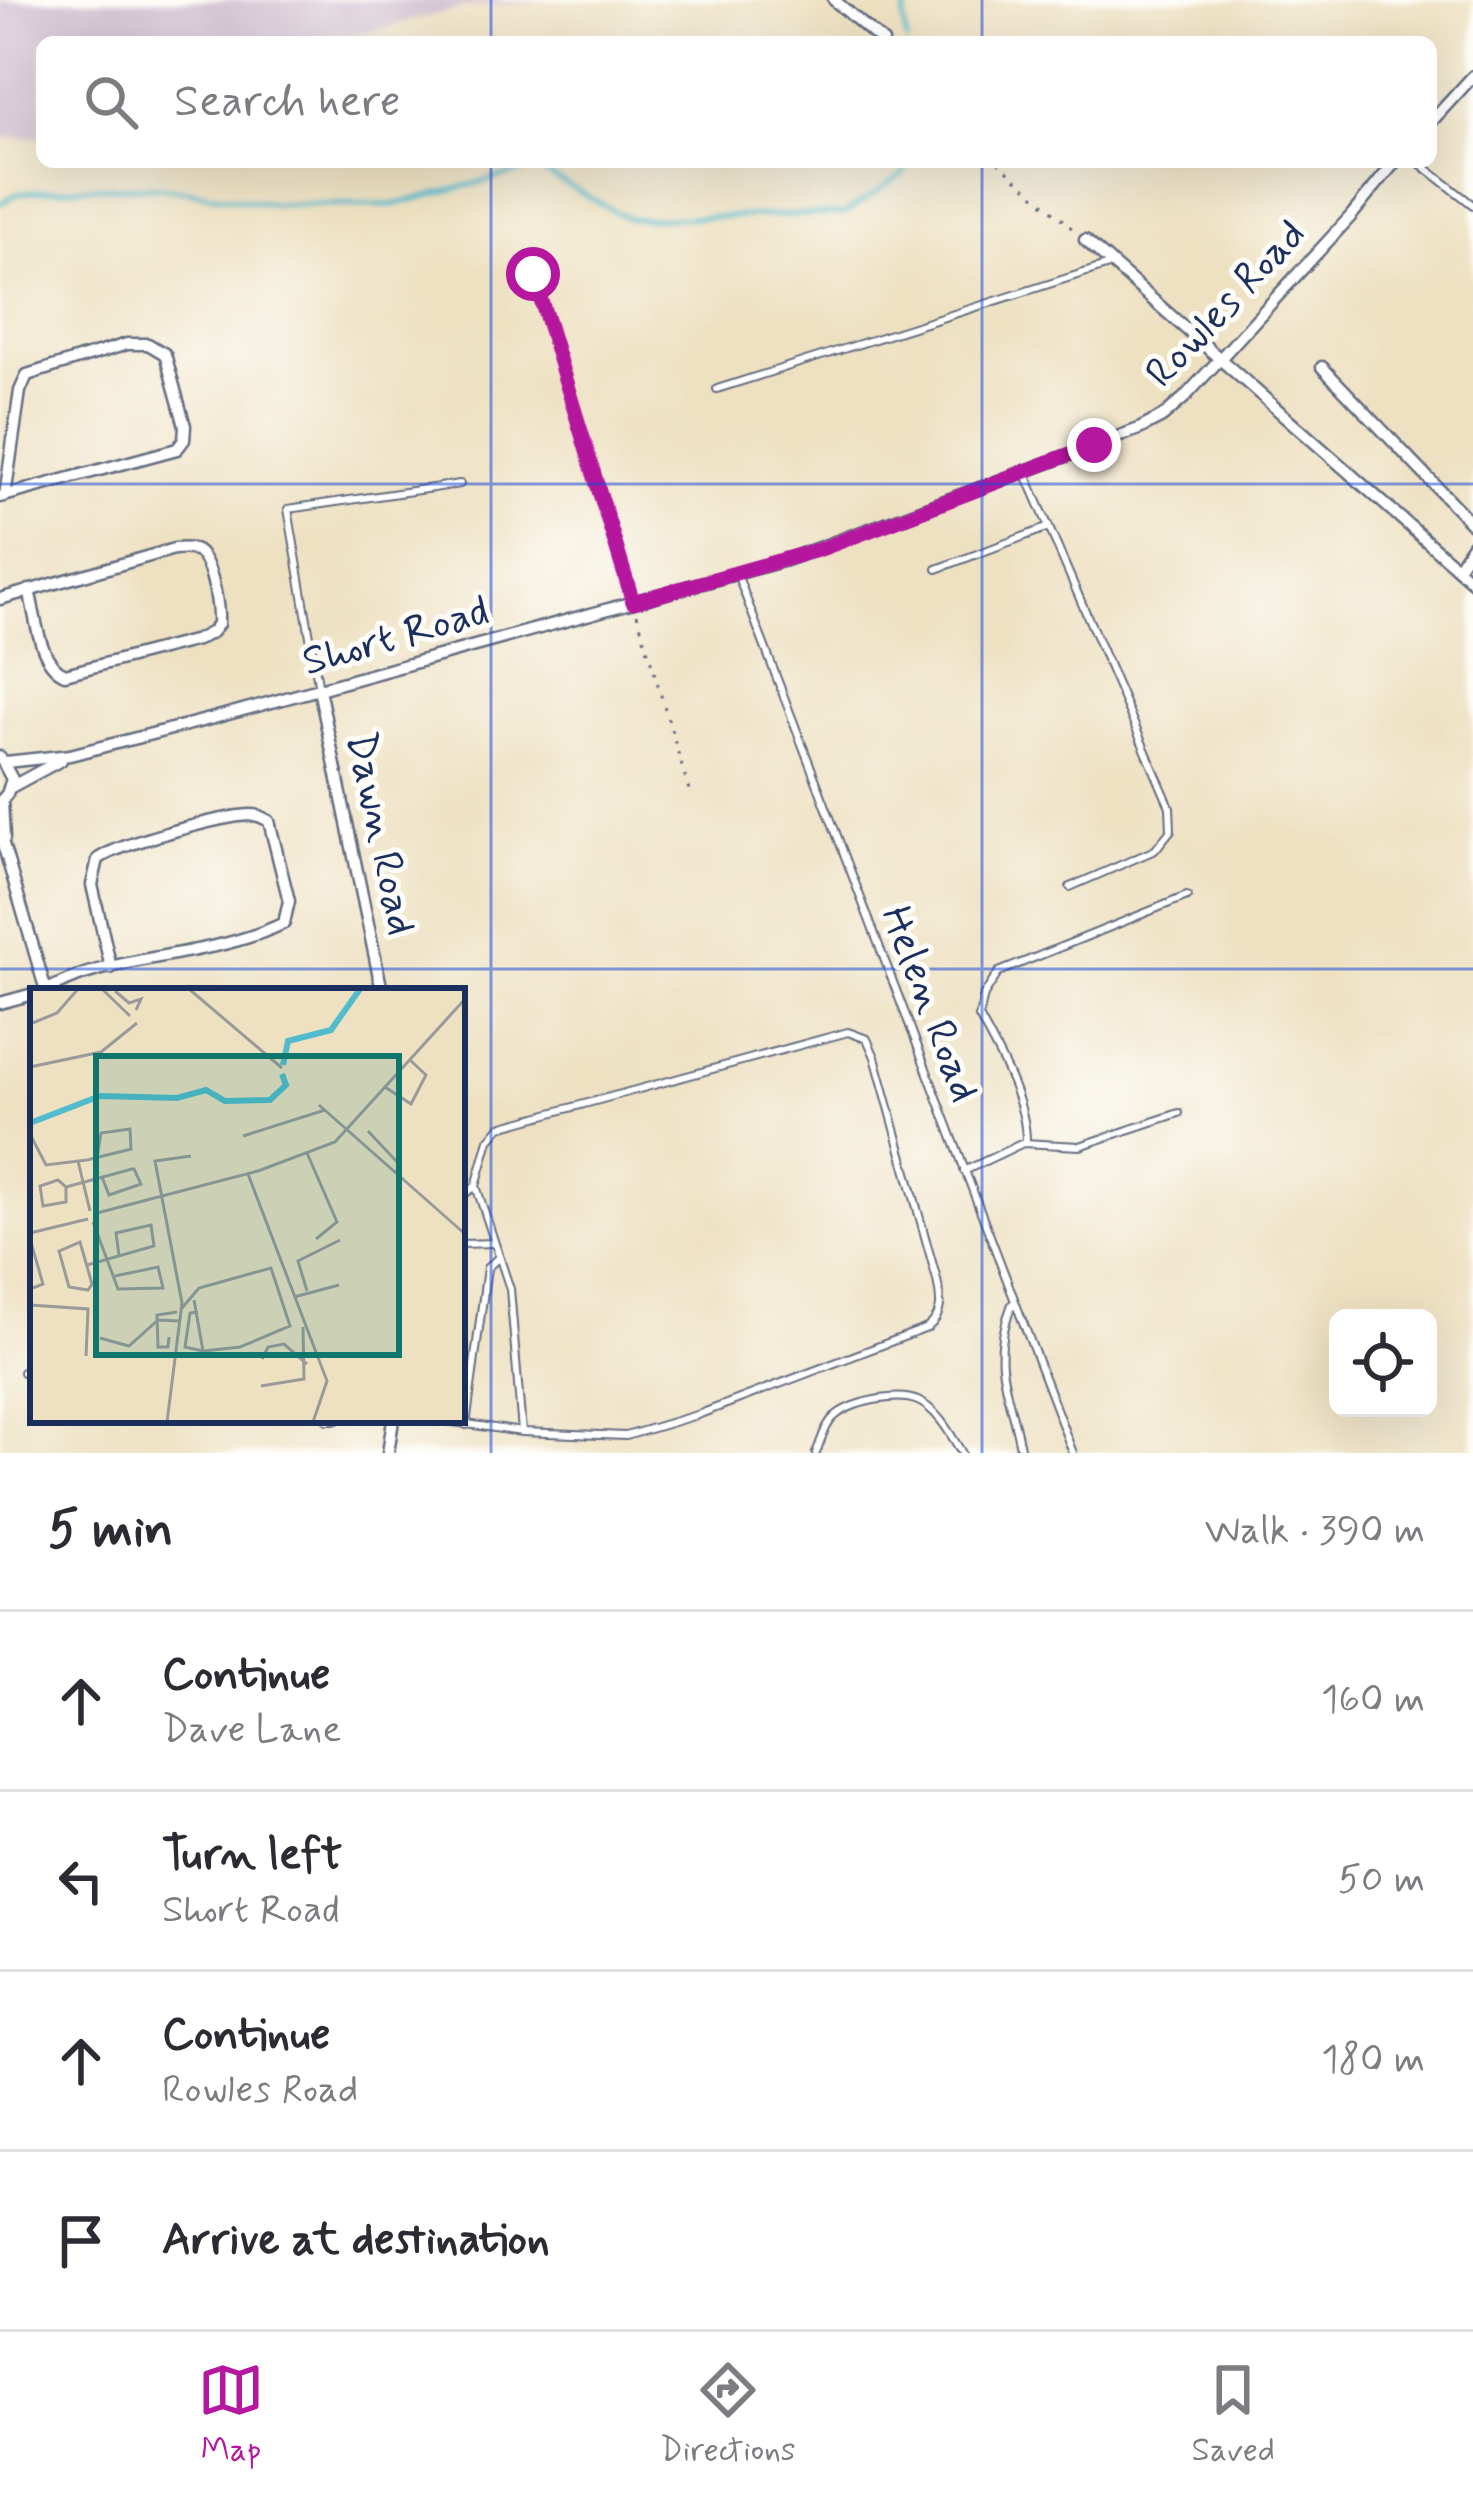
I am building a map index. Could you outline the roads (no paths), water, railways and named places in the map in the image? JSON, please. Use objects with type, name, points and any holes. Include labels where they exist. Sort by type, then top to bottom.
[{"type":"street","points":[[834,0],[876,36]]},
{"type":"street","points":[[1437,115],[1473,76]]},
{"type":"street","name":"Rowles Road","points":[[737,574],[821,549],[1162,417],[1220,361],[1390,168]]},
{"type":"street","points":[[1085,240],[1473,582]]},
{"type":"street","points":[[127,344],[148,344],[165,354],[185,426],[184,440],[177,449],[3,496],[21,383],[27,375],[127,344]]},
{"type":"street","points":[[1322,367],[1473,525]]},
{"type":"street","points":[[1457,568],[1473,544]]},
{"type":"street","points":[[0,598],[29,590],[187,548],[204,560],[219,619],[205,637],[65,674],[48,661],[29,590]]},
{"type":"street","name":"Short Road","points":[[3,759],[70,755],[737,574]]},
{"type":"street","name":"Dawn Road","points":[[319,689],[381,988]]},
{"type":"street","name":"Short Road","points":[[11,787],[70,755]]},
{"type":"street","points":[[3,759],[11,787],[1,801],[2,838],[44,988]]},
{"type":"street","points":[[52,988],[88,973],[112,968],[193,950],[284,923],[290,902],[268,821],[250,815],[223,821],[98,859],[92,885],[112,968]]},
{"type":"street","points":[[0,1004],[30,995]]},
{"type":"street","points":[[388,1453],[393,1423]]},
{"type":"lane","points":[[1426,168],[1473,205]]},
{"type":"lane","points":[[717,389],[1112,264]]},
{"type":"lane","points":[[1025,472],[1170,807],[1172,830],[1154,850],[1070,887]]},
{"type":"lane","points":[[319,689],[288,509],[460,484]]},
{"type":"lane","points":[[937,569],[1049,527]]},
{"type":"lane","name":"Helen Road","points":[[737,574],[1073,1453]]},
{"type":"lane","points":[[1026,1143],[1026,1126],[979,1017],[983,995],[999,972],[1187,896]]},
{"type":"lane","points":[[455,1423],[522,1432],[626,1436],[700,1414],[938,1320],[940,1295],[867,1039],[848,1032],[500,1127],[489,1140],[476,1186],[510,1289],[522,1432]]},
{"type":"lane","points":[[964,1172],[1026,1143],[1080,1146],[1179,1113]]},
{"type":"lane","points":[[465,1194],[476,1186]]},
{"type":"lane","points":[[465,1244],[495,1244]]},
{"type":"lane","points":[[466,1425],[487,1268],[499,1256]]},
{"type":"lane","points":[[1014,1301],[1000,1342],[1001,1382],[1021,1453]]},
{"type":"lane","points":[[22,1372],[30,1375]]},
{"type":"lane","points":[[816,1453],[836,1415],[864,1403],[903,1399],[920,1402],[932,1412],[962,1453]]},
{"type":"waterway","points":[[906,36],[908,0]]},
{"type":"waterway","points":[[0,203],[19,193],[161,187],[270,204],[393,205],[536,168]]},
{"type":"waterway","points":[[536,168],[629,219],[844,214],[906,168]]}]
